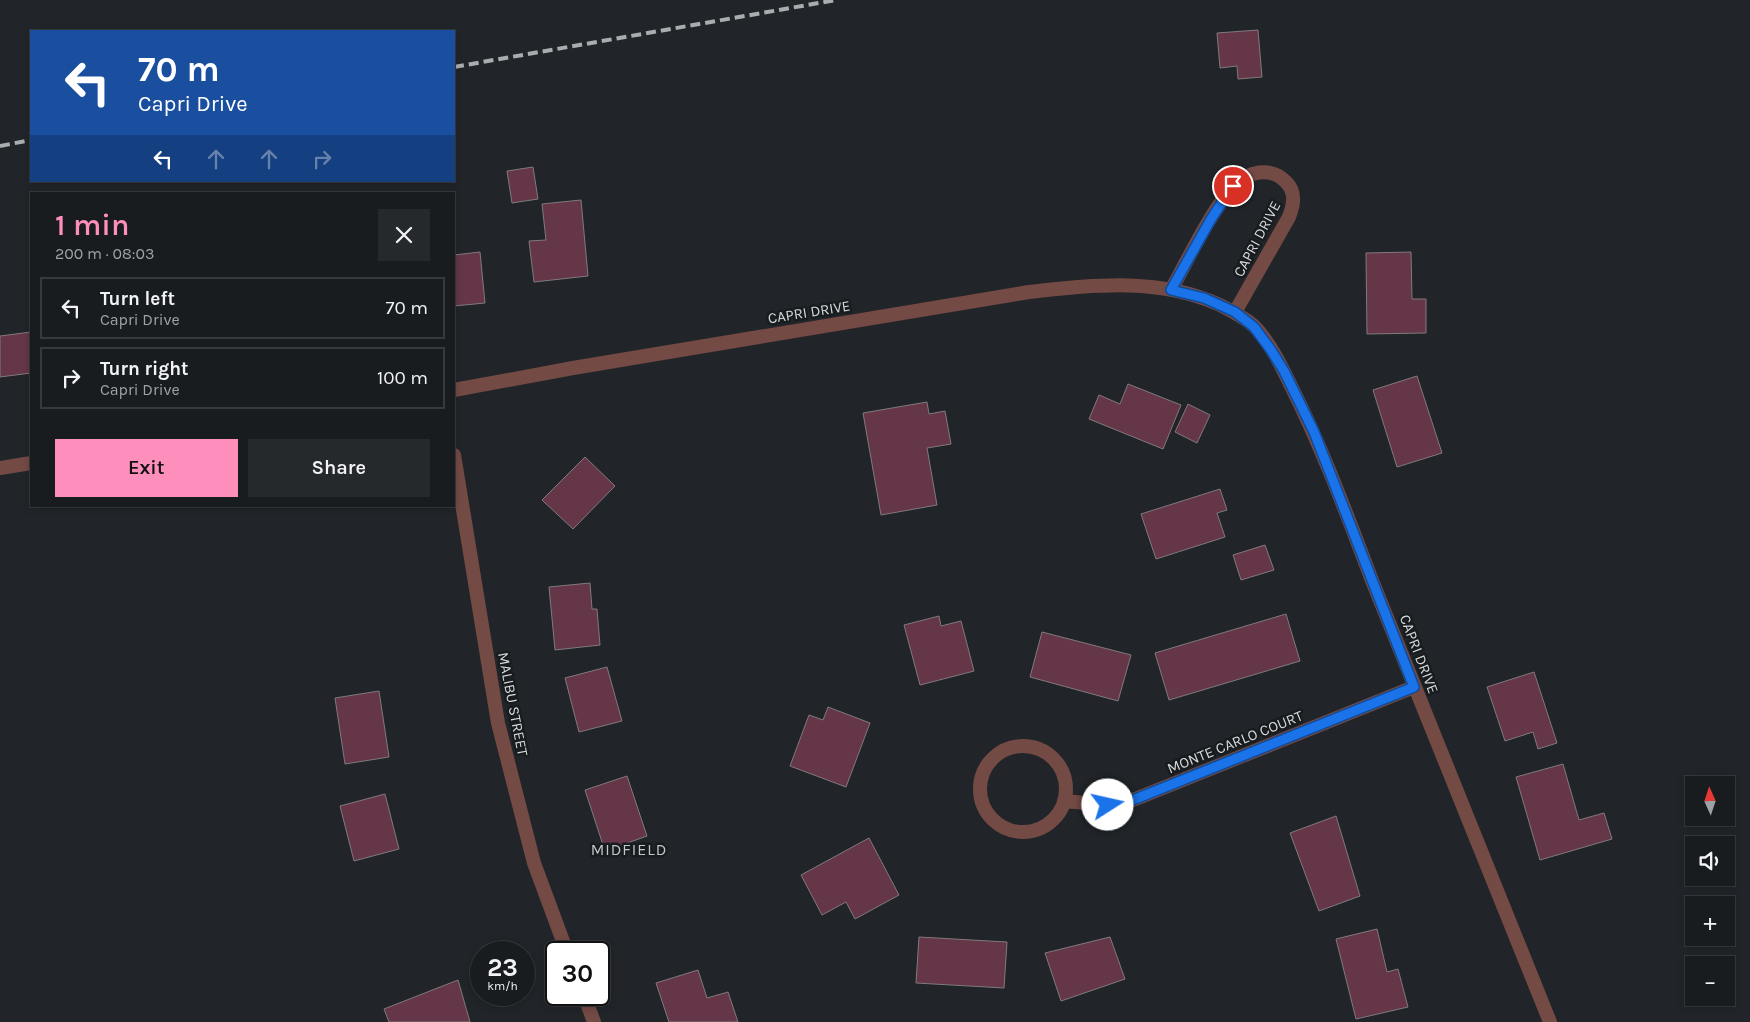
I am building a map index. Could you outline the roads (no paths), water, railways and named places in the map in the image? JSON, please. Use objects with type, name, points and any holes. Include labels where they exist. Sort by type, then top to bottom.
[{"type":"street","name":"CAPRI DRIVE","points":[[1171,290],[1211,219],[1233,186],[1250,174],[1262,171],[1279,175],[1292,188],[1294,204],[1290,217],[1235,312]]},
{"type":"street","name":"CAPRI DRIVE","points":[[455,390],[574,368],[1029,292],[1082,286],[1142,285],[1204,298],[1235,312],[1254,327],[1271,350],[1284,371],[1314,432],[1414,687],[1550,1022]]},
{"type":"street","name":"MALIBU STREET","points":[[455,461],[498,723],[534,863],[563,941]]},
{"type":"street","points":[[0,468],[30,463]]},
{"type":"street","name":"MONTE CARLO COURT","points":[[1064,801],[1108,805],[1123,804],[1414,687]]},
{"type":"street","points":[[1028,746],[1042,750],[1054,759],[1062,772],[1066,786],[1064,801],[1058,815],[1046,825],[1033,831],[1018,832],[1003,828],[991,819],[983,806],[980,792],[982,777],[988,764],[999,753],[1012,747],[1028,746]]},
{"type":"street","points":[[588,1006],[594,1022]]},
{"type":"railway","points":[[455,67],[836,0]]},
{"type":"railway","points":[[0,146],[30,140]]},
{"type":"district","name":"MIDFIELD","points":[[629,849]]}]
